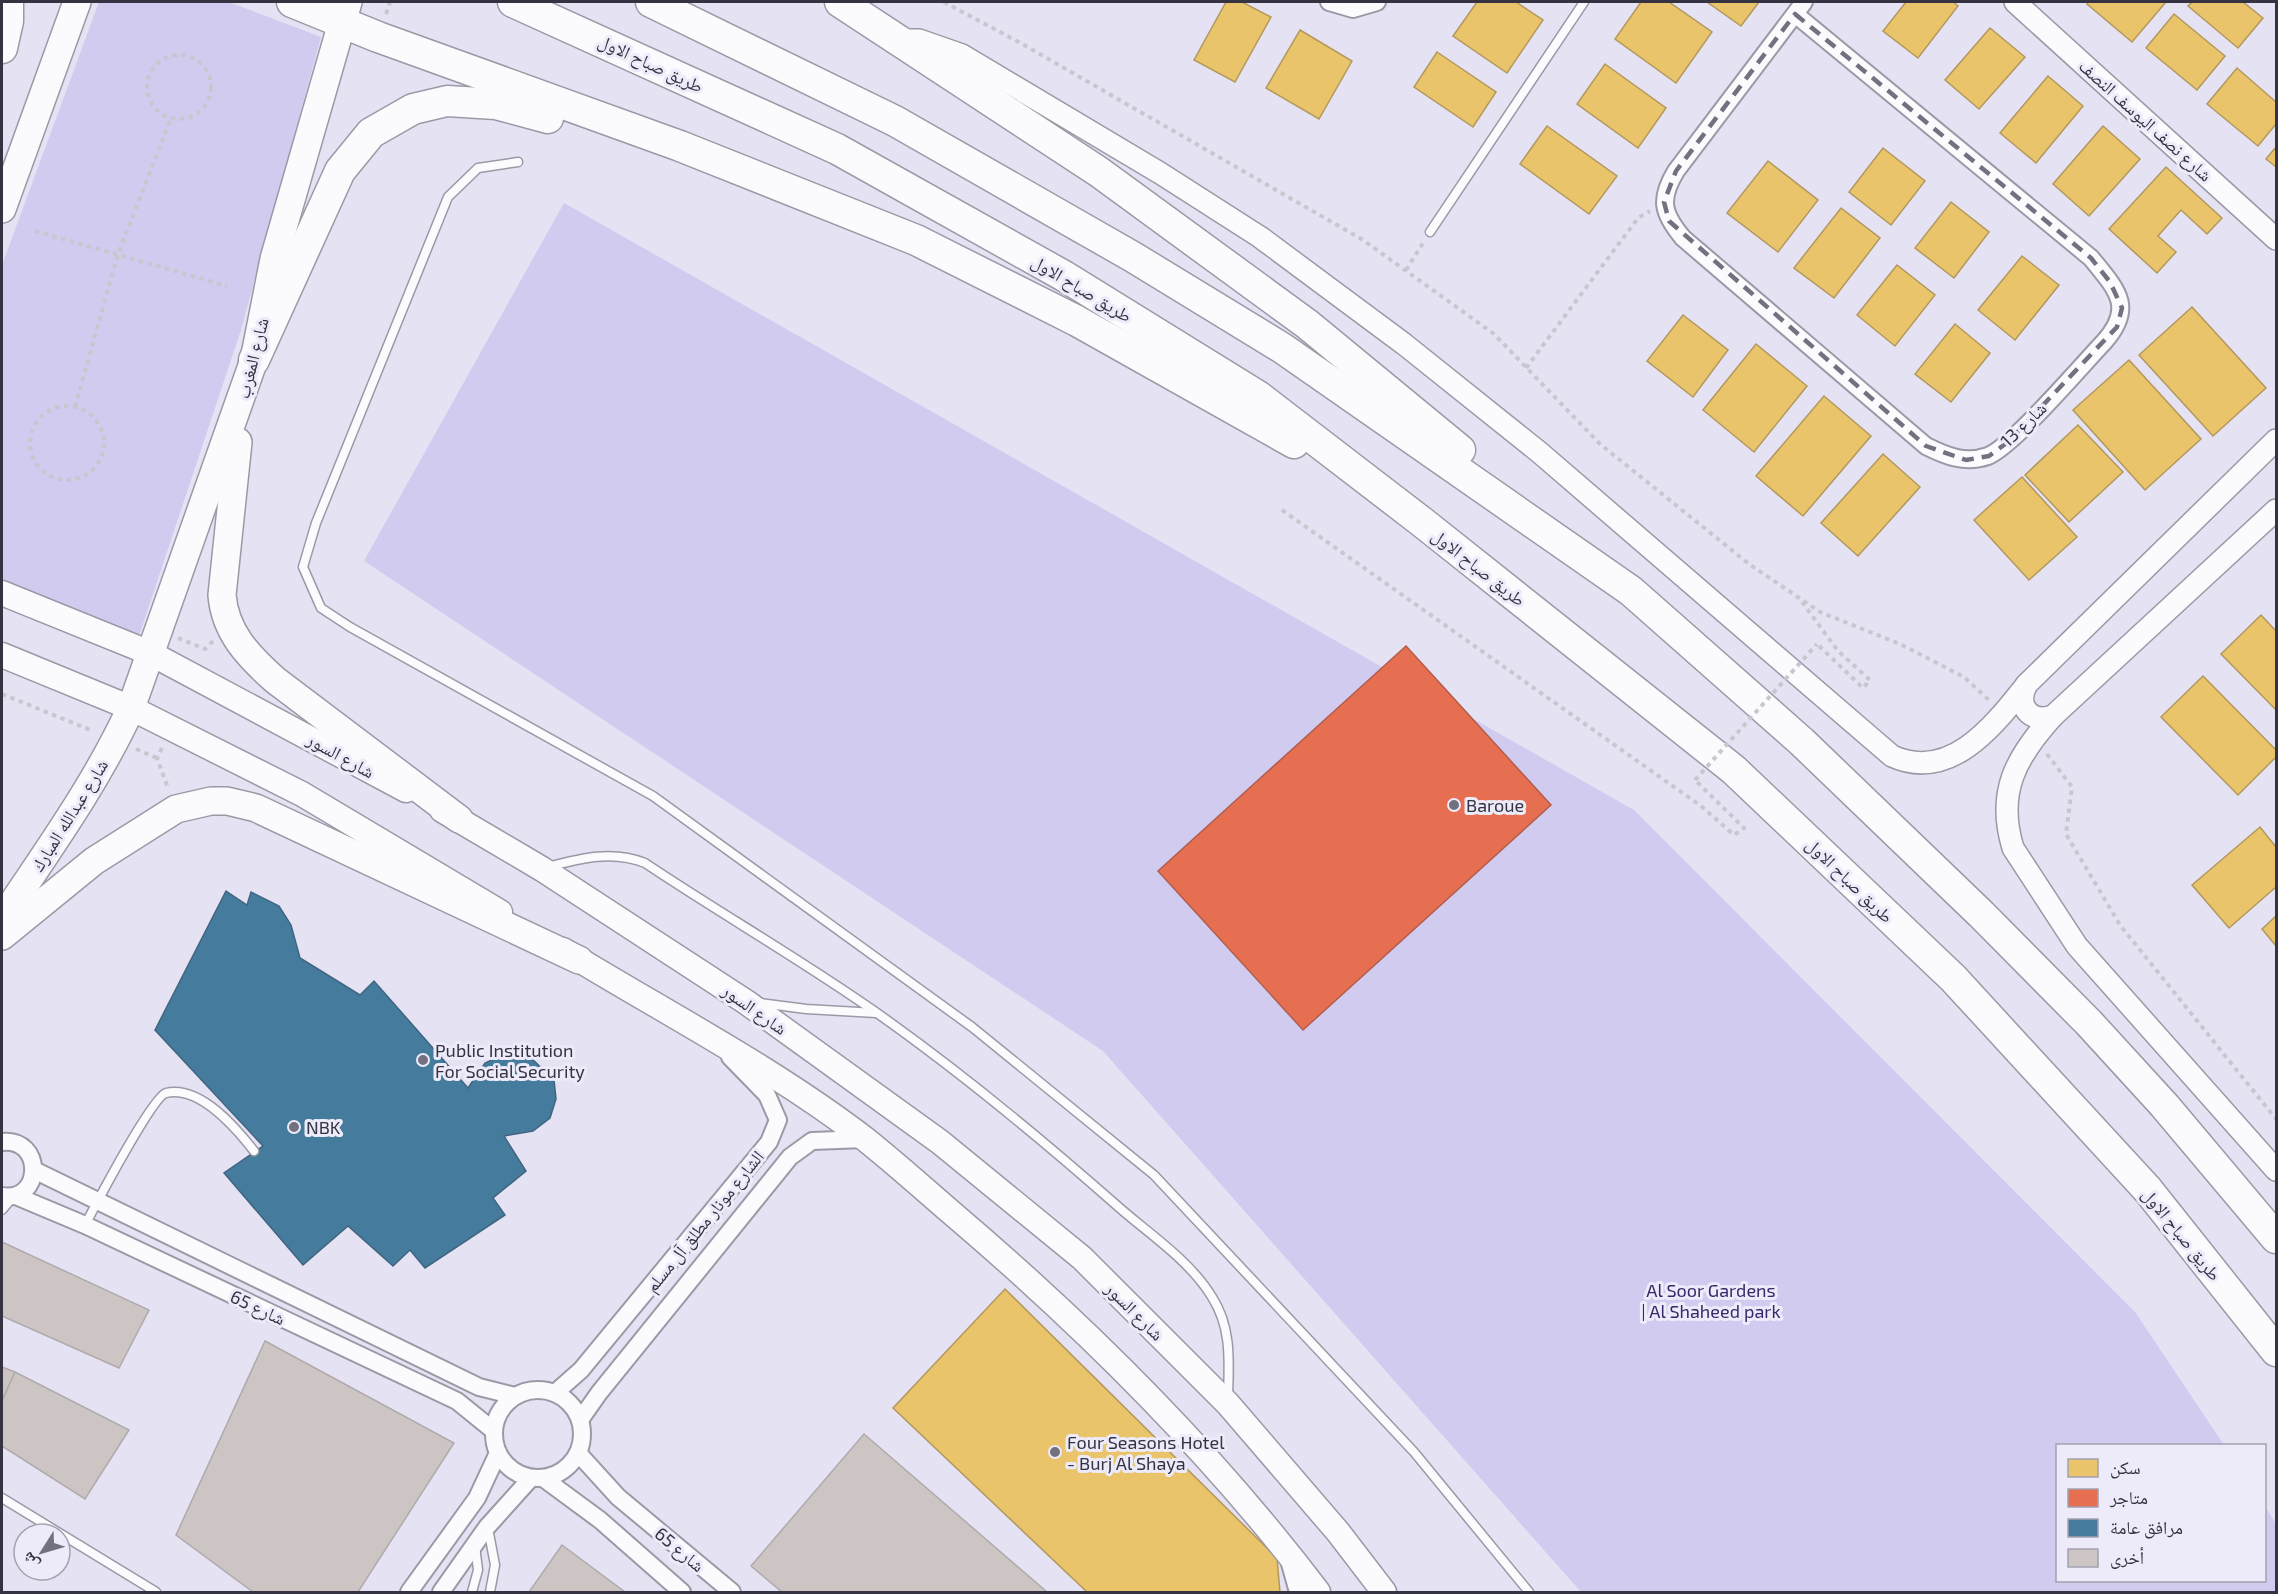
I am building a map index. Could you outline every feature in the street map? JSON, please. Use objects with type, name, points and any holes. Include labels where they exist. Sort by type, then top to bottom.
[{"type":"highway","points":[[2,48],[8,21],[8,2]]},
{"type":"highway","points":[[292,2],[345,12],[916,240],[1088,327],[1292,442],[1422,522]]},
{"type":"highway","name":"طريق صباح الاول","points":[[513,2],[837,149],[1064,276],[1258,396],[1422,522],[1734,770],[1953,978],[2148,1190],[2277,1352]]},
{"type":"highway","points":[[651,2],[895,121],[1133,257],[1282,348],[1631,591]]},
{"type":"highway","points":[[840,2],[1100,172],[1307,324],[1631,591],[1802,742],[1990,922],[2157,1096],[2277,1238]]},
{"type":"highway","points":[[254,360],[340,171],[362,140],[392,118],[436,103],[484,102],[625,139],[680,146]]},
{"type":"main road","points":[[2,209],[77,2]]},
{"type":"main road","name":"شارع المغرب","points":[[131,708],[254,360],[274,259],[345,12]]},
{"type":"main road","points":[[242,398],[222,588],[223,604],[229,626],[245,651],[274,680],[459,819]]},
{"type":"main road","name":"شارع السور","points":[[2,593],[154,641],[459,819],[542,869],[746,1002],[940,1142],[1082,1258],[1228,1404],[1338,1532],[1384,1593]]},
{"type":"main road","points":[[2,655],[131,708],[302,794],[716,1041],[865,1139],[1023,1274],[1182,1428],[1287,1551],[1318,1593]]},
{"type":"main road","name":"شارع عبدالله المبارك","points":[[2,919],[77,808],[116,740],[131,708]]},
{"type":"main road","points":[[2,936],[94,861],[157,819],[188,804],[227,801],[256,808],[579,960]]},
{"type":"street","points":[[1329,2],[1353,9],[1377,2]]},
{"type":"street","name":"شارع نصف اليوسف النصف","points":[[2015,2],[2277,239]]},
{"type":"street","name":"شارع 13","points":[[1800,8],[2091,258],[2110,282],[2122,308],[2117,327],[2008,442],[1989,456],[1966,460],[1947,456],[1926,446],[1683,238],[1669,221],[1664,202],[1666,187],[1676,171],[1800,8]]},
{"type":"street","points":[[898,40],[919,40],[962,55],[1160,173],[1260,237],[1404,344],[1539,452],[1892,756],[1915,762],[1950,757],[1973,744],[2003,714],[2027,684],[2277,440]]},
{"type":"street","points":[[2277,510],[2053,716],[2034,737],[2008,785],[2006,806],[2008,830],[2023,866],[2077,946],[2277,1170]]},
{"type":"street","points":[[2027,684],[2022,693],[2022,703],[2026,712],[2034,718],[2044,719],[2053,716]]},
{"type":"street","name":"الشارع مونار مطلق آل مسلم","points":[[555,1393],[581,1370],[769,1142],[778,1120],[766,1095],[716,1041]]},
{"type":"street","name":"الشارع مونار مطلق آل مسلم","points":[[580,1420],[599,1393],[790,1157],[812,1141],[865,1139]]},
{"type":"street","points":[[2,1142],[15,1143],[29,1153],[34,1170],[29,1186],[10,1196]]},
{"type":"street","name":"شارع 65","points":[[34,1170],[474,1384],[515,1396]]},
{"type":"street","name":"شارع 65","points":[[10,1196],[86,1225],[457,1401],[494,1431]]},
{"type":"street","points":[[441,1593],[487,1527],[537,1478],[564,1470],[578,1453],[581,1442],[580,1420],[574,1409],[555,1393],[535,1390],[515,1396],[504,1405],[497,1417],[494,1431],[498,1453],[512,1469],[537,1478]]},
{"type":"street","points":[[409,1593],[477,1498],[498,1453]]},
{"type":"street","name":"شارع 65","points":[[578,1453],[618,1497],[732,1593]]},
{"type":"street","name":"شارع 65","points":[[537,1478],[600,1520],[678,1591]]},
{"type":"street","points":[[1287,1551],[1298,1593]]},
{"type":"lane","points":[[1430,232],[1584,2]]},
{"type":"lane","points":[[519,162],[478,168],[448,197],[316,523],[303,567],[321,608],[350,627],[653,796],[972,1027],[1154,1175],[1414,1452],[1529,1593]]},
{"type":"lane","points":[[542,869],[580,858],[627,856],[645,862],[876,1013],[1067,1162],[1193,1272],[1213,1297],[1226,1326],[1229,1346],[1228,1404]]},
{"type":"lane","points":[[746,1002],[806,1009],[876,1013]]},
{"type":"lane","points":[[86,1225],[143,1122],[159,1097],[165,1093],[188,1095],[222,1114],[254,1151]]},
{"type":"lane","points":[[2,1210],[10,1196]]},
{"type":"lane","points":[[2,1498],[156,1593]]},
{"type":"lane","points":[[487,1527],[495,1565],[490,1593]]},
{"type":"lane","points":[[472,1593],[478,1570],[474,1545]]},
{"type":"path","points":[[944,2],[1034,50],[1363,240],[1494,334],[1600,444],[1706,531],[1820,612],[1900,644],[1964,677],[2003,714]]},
{"type":"path","points":[[171,56],[188,56],[207,71],[211,79],[211,96],[202,110],[195,115],[188,118],[171,118],[156,110],[151,102],[147,86],[148,78],[157,64],[164,59],[171,56]]},
{"type":"path","points":[[75,407],[118,254],[171,118]]},
{"type":"path","points":[[1526,368],[1638,218],[1664,202]]},
{"type":"path","points":[[35,231],[227,286]]},
{"type":"path","points":[[1406,270],[1430,232]]},
{"type":"path","points":[[75,407],[92,416],[98,423],[104,441],[103,451],[94,468],[87,474],[69,480],[59,479],[42,471],[36,463],[32,454],[31,436],[34,426],[47,412],[56,408],[75,407]]},
{"type":"path","points":[[1282,510],[1701,806],[1734,836],[1744,828],[1695,780],[1817,644],[1863,688],[1870,680],[1838,651],[1800,599]]},
{"type":"path","points":[[154,641],[205,649],[229,626]]},
{"type":"path","points":[[2,694],[157,758]]},
{"type":"path","points":[[2034,737],[2072,787],[2066,834],[2120,925],[2277,1119]]},
{"type":"highlighted area","points":[[1795,14],[2091,258],[2110,282],[2122,308],[2117,327],[2008,442],[1989,456],[1966,460],[1926,446],[1669,221],[1664,202],[1676,171]]},
{"type":"green space","points":[[99,2],[229,2],[321,37],[241,330],[139,636],[2,582],[2,265]]},
{"type":"green space","name":"Al Soor Gardens | Al Shaheed park","points":[[564,203],[1634,810],[2135,1312],[2223,1444],[2056,1444],[2056,1582],[2266,1582],[2266,1508],[2276,1524],[2276,1592],[1581,1592],[1103,1051],[364,561]]},
{"type":"building: سكن","points":[[1226,2],[1242,2],[1271,17],[1235,82],[1194,60]]},
{"type":"building: سكن","points":[[1477,2],[1516,2],[1543,20],[1507,73],[1453,36]]},
{"type":"building: سكن","points":[[1641,2],[1669,2],[1712,32],[1676,83],[1615,39]]},
{"type":"building: سكن","points":[[1707,2],[1759,2],[1741,26]]},
{"type":"building: سكن","points":[[1906,2],[1953,2],[1958,6],[1918,58],[1883,31]]},
{"type":"building: سكن","points":[[2088,2],[2166,2],[2132,42],[2087,4]]},
{"type":"building: سكن","points":[[2192,2],[2243,2],[2263,18],[2238,48],[2188,6]]},
{"type":"building: سكن","points":[[2174,14],[2225,56],[2197,90],[2146,48]]},
{"type":"building: سكن","points":[[1990,28],[2025,57],[1979,109],[1945,80]]},
{"type":"building: سكن","points":[[1300,30],[1352,61],[1319,119],[1266,88]]},
{"type":"building: سكن","points":[[1437,52],[1496,92],[1473,127],[1414,87]]},
{"type":"building: سكن","points":[[1605,64],[1666,108],[1638,148],[1577,104]]},
{"type":"building: سكن","points":[[2237,68],[2276,102],[2276,124],[2258,146],[2207,104]]},
{"type":"building: سكن","points":[[2048,76],[2083,106],[2036,163],[2000,133]]},
{"type":"building: سكن","points":[[1547,126],[1617,176],[1589,214],[1520,164]]},
{"type":"building: سكن","points":[[2103,126],[2140,159],[2089,216],[2053,184]]},
{"type":"building: سكن","points":[[2276,147],[2276,167],[2266,159]]},
{"type":"building: سكن","points":[[1883,148],[1925,181],[1891,225],[1849,192]]},
{"type":"building: سكن","points":[[1768,161],[1818,200],[1778,252],[1727,213]]},
{"type":"building: سكن","points":[[2166,167],[2222,218],[2207,234],[2181,210],[2158,236],[2176,252],[2157,273],[2109,229]]},
{"type":"building: سكن","points":[[1951,202],[1989,232],[1954,278],[1915,248]]},
{"type":"building: سكن","points":[[1841,208],[1880,238],[1834,298],[1794,268]]},
{"type":"building: سكن","points":[[2022,256],[2059,285],[2015,340],[1978,310]]},
{"type":"building: سكن","points":[[1897,265],[1935,295],[1895,346],[1857,315]]},
{"type":"building: سكن","points":[[2192,307],[2266,388],[2213,436],[2139,355]]},
{"type":"building: سكن","points":[[1683,315],[1728,350],[1693,397],[1647,361]]},
{"type":"building: سكن","points":[[1955,324],[1990,353],[1951,402],[1915,374]]},
{"type":"building: سكن","points":[[1756,344],[1807,386],[1754,452],[1703,410]]},
{"type":"building: سكن","points":[[2129,360],[2201,439],[2145,490],[2073,410]]},
{"type":"building: سكن","points":[[1824,396],[1871,436],[1803,516],[1756,476]]},
{"type":"building: سكن","points":[[2078,425],[2123,472],[2069,522],[2025,475]]},
{"type":"building: سكن","points":[[1883,454],[1920,487],[1858,556],[1821,523]]},
{"type":"building: سكن","points":[[2022,477],[2077,537],[2029,580],[1974,520]]},
{"type":"building: سكن","points":[[2261,615],[2276,631],[2276,710],[2221,654]]},
{"type":"building: سكن","points":[[2203,676],[2276,750],[2276,757],[2238,795],[2161,717]]},
{"type":"building: سكن","points":[[2260,827],[2276,847],[2276,887],[2229,928],[2192,885]]},
{"type":"building: سكن","points":[[2276,916],[2276,946],[2262,929]]},
{"type":"building: سكن","name":"Four Seasons Hotel - Burj Al Shaya","points":[[1005,1289],[1277,1558],[1280,1592],[1087,1592],[893,1408]]},
{"type":"building: متاجر","points":[[1406,646],[1551,805],[1303,1030],[1158,871]]},
{"type":"building: مرافق عامة","points":[[226,891],[247,905],[251,892],[279,906],[291,925],[300,958],[360,995],[374,981],[468,1088],[485,1063],[511,1051],[531,1058],[554,1080],[556,1099],[550,1118],[533,1131],[504,1136],[526,1171],[493,1198],[505,1215],[425,1268],[410,1250],[393,1266],[348,1226],[303,1265],[224,1173],[263,1146],[155,1030]]},
{"type":"building: أخرى","points":[[2,1242],[149,1310],[119,1368],[2,1316]]},
{"type":"building: أخرى","points":[[265,1341],[454,1443],[358,1592],[253,1592],[176,1535]]},
{"type":"building: أخرى","points":[[2,1367],[15,1372],[2,1401]]},
{"type":"building: أخرى","points":[[15,1372],[129,1430],[85,1499],[2,1446],[2,1401]]},
{"type":"building: أخرى","points":[[864,1434],[1047,1592],[782,1592],[751,1566]]},
{"type":"building: أخرى","points":[[562,1545],[625,1592],[529,1592]]},
{"type":"place","name":"Baroue","points":[[1454,805]]},
{"type":"place","name":"Public Institution For Social Security","points":[[423,1060]]},
{"type":"place","name":"NBK","points":[[294,1127]]},
{"type":"place","name":"Four Seasons Hotel - Burj Al Shaya","points":[[1055,1452]]}]
